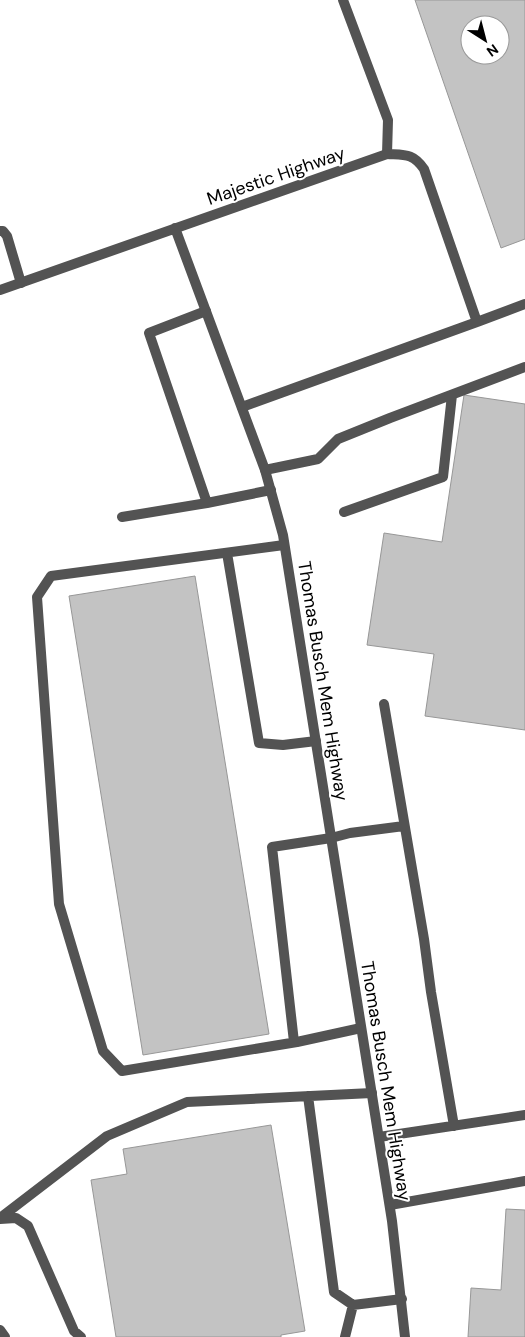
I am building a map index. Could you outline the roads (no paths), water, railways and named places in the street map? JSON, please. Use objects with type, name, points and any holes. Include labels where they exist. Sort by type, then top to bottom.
[{"type":"street","points":[[342,0],[388,120],[387,154],[408,155],[418,161],[424,169],[477,322]]},
{"type":"street","name":"Majestic Highway","points":[[175,228],[387,154]]},
{"type":"street","points":[[0,290],[175,228]]},
{"type":"street","name":"Thomas Busch Mem Highway","points":[[175,228],[265,470],[284,545],[390,1205],[405,1337]]},
{"type":"street","points":[[0,230],[4,231],[7,236],[21,283]]},
{"type":"street","points":[[242,407],[525,304]]},
{"type":"street","points":[[206,311],[149,333],[207,503]]},
{"type":"street","points":[[265,470],[318,459],[338,440],[390,418],[525,367]]},
{"type":"street","points":[[344,512],[443,477],[452,395]]},
{"type":"street","points":[[122,516],[207,503],[271,490]]},
{"type":"street","points":[[284,545],[51,576],[37,597],[59,904],[103,1051],[122,1071],[294,1042],[361,1028]]},
{"type":"street","points":[[227,553],[259,743],[284,744],[316,741]]},
{"type":"street","points":[[384,704],[454,1126]]},
{"type":"street","points":[[294,1042],[272,847],[331,838],[350,833],[404,826]]},
{"type":"street","points":[[0,1218],[107,1136],[187,1102],[372,1093]]},
{"type":"street","points":[[308,1096],[334,1292],[353,1304],[402,1299]]},
{"type":"street","points":[[379,1137],[525,1115]]},
{"type":"street","points":[[390,1205],[525,1181]]},
{"type":"street","points":[[0,1218],[16,1218],[28,1226],[74,1331],[81,1337]]},
{"type":"street","points":[[344,1337],[353,1304]]},
{"type":"street","points":[[0,1330],[5,1337]]}]
